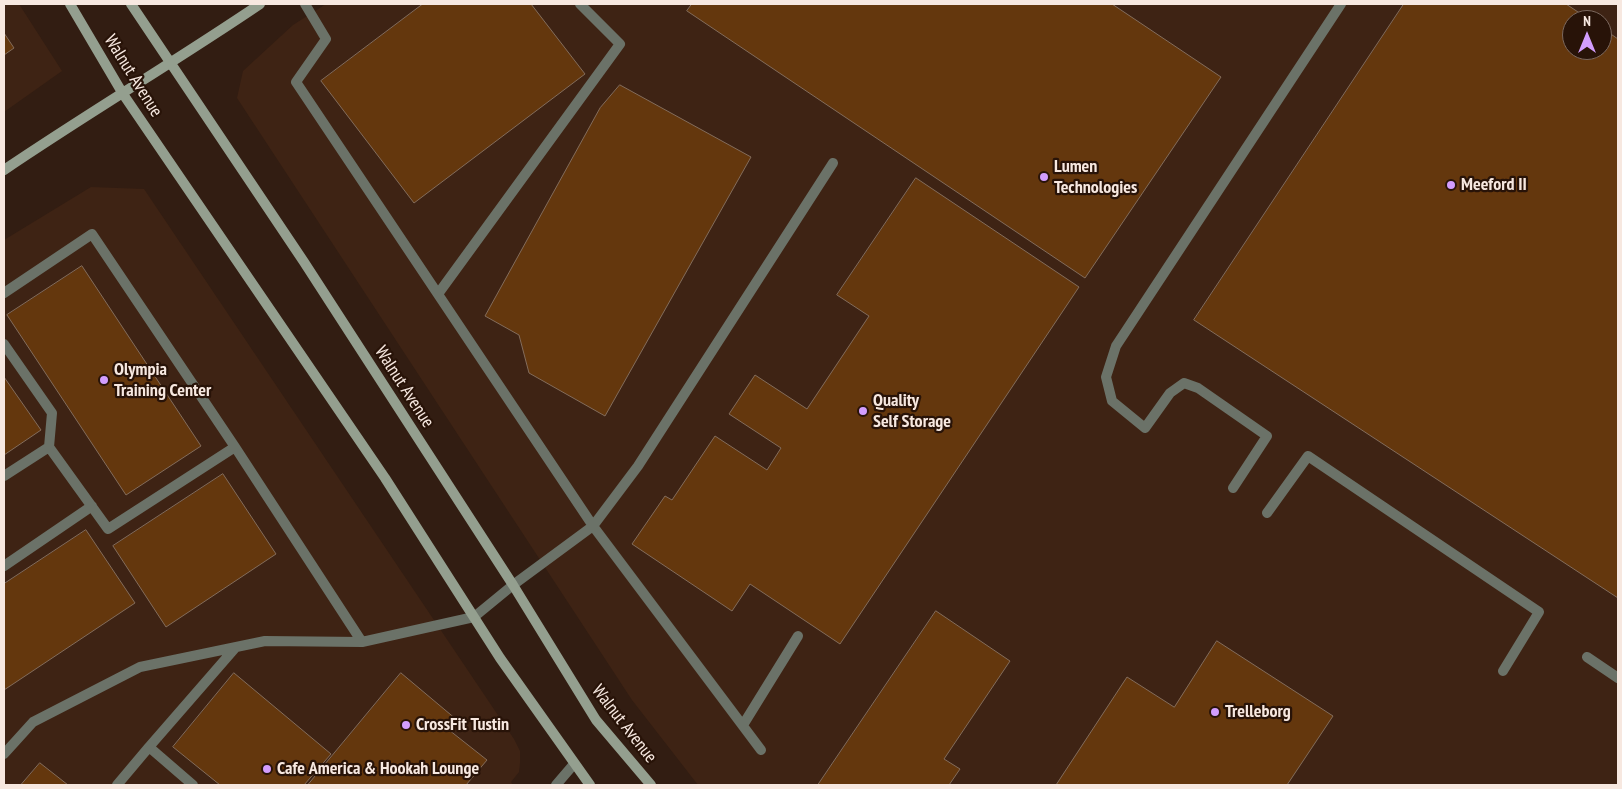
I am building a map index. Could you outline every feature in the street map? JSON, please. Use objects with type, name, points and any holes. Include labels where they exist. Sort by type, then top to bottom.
[{"type":"main road","name":"Walnut Avenue","points":[[70,4],[123,94],[385,478],[500,658],[590,785]]},
{"type":"main road","name":"Walnut Avenue","points":[[131,4],[304,262],[513,585],[596,720],[651,785]]},
{"type":"main road","points":[[4,170],[84,116],[123,94],[260,4]]},
{"type":"street","points":[[305,4],[326,39],[296,82],[593,526],[761,750]]},
{"type":"street","points":[[438,294],[620,44],[580,4]]},
{"type":"street","points":[[1233,488],[1268,436],[1198,388],[1184,383],[1170,393],[1145,428],[1112,401],[1106,377],[1116,346],[1341,4]]},
{"type":"street","points":[[4,754],[33,722],[140,666],[264,641],[362,642],[474,617],[513,585],[593,526],[638,466],[833,163]]},
{"type":"street","points":[[4,293],[92,234],[236,447],[362,642]]},
{"type":"street","points":[[4,344],[52,413],[49,447],[108,529],[236,447]]},
{"type":"street","points":[[4,476],[49,447]]},
{"type":"street","points":[[1268,512],[1308,456],[1539,612],[1503,671]]},
{"type":"street","points":[[4,566],[92,506]]},
{"type":"street","points":[[742,725],[798,636]]},
{"type":"street","points":[[117,785],[236,647]]},
{"type":"street","points":[[1587,657],[1618,678]]},
{"type":"street","points":[[149,747],[193,785]]},
{"type":"street","points":[[556,785],[574,764]]},
{"type":"shaded area","points":[[4,4],[19,4],[62,71],[4,112]]},
{"type":"shaded area","points":[[326,4],[1618,4],[1618,785],[698,785],[632,700],[237,98],[243,71],[293,25]]},
{"type":"shaded area","points":[[91,187],[144,189],[514,739],[520,751],[520,763],[519,772],[511,782],[513,785],[4,785],[4,240]]},
{"type":"building","points":[[423,4],[531,4],[585,74],[414,203],[321,81]]},
{"type":"building","name":"Lumen Technologies","points":[[692,4],[1112,4],[1221,77],[1085,278],[687,11]]},
{"type":"building","name":"Meeford II","points":[[1404,4],[1566,4],[1575,10],[1562,10],[1562,60],[1612,60],[1612,35],[1618,39],[1618,598],[1194,320]]},
{"type":"building","points":[[4,33],[14,48],[4,55]]},
{"type":"building","points":[[620,85],[751,157],[605,416],[529,373],[519,335],[485,316],[600,108]]},
{"type":"building","name":"Quality Self Storage","points":[[916,178],[1079,287],[840,644],[750,584],[732,611],[632,544],[665,496],[672,500],[715,436],[767,470],[781,448],[729,414],[755,375],[807,409],[869,316],[837,295]]},
{"type":"building","name":"Olympia Training Center","points":[[82,266],[201,446],[126,495],[7,315]]},
{"type":"building","points":[[4,377],[41,430],[4,455]]},
{"type":"building","points":[[223,474],[276,554],[166,627],[113,546]]},
{"type":"building","points":[[86,530],[135,603],[4,690],[4,584]]},
{"type":"building","points":[[936,611],[1010,661],[944,759],[960,769],[949,785],[818,785]]},
{"type":"building","name":"Trelleborg","points":[[1217,641],[1333,716],[1287,785],[1056,785],[1127,677],[1174,707]]},
{"type":"building","points":[[234,673],[331,754],[304,785],[220,785],[173,747]]},
{"type":"building","name":"CrossFit Tustin","points":[[401,673],[457,720],[449,730],[487,760],[466,785],[308,785]]},
{"type":"building","points":[[40,763],[68,785],[21,785]]},
{"type":"place","name":"Lumen Technologies","points":[[1044,177]]},
{"type":"place","name":"Meeford II","points":[[1451,185]]},
{"type":"place","name":"Olympia Training Center","points":[[104,380]]},
{"type":"place","name":"Quality Self Storage","points":[[863,411]]},
{"type":"place","name":"Trelleborg","points":[[1215,712]]},
{"type":"place","name":"CrossFit Tustin","points":[[406,725]]},
{"type":"place","name":"Cafe America & Hookah Lounge","points":[[267,769]]}]
